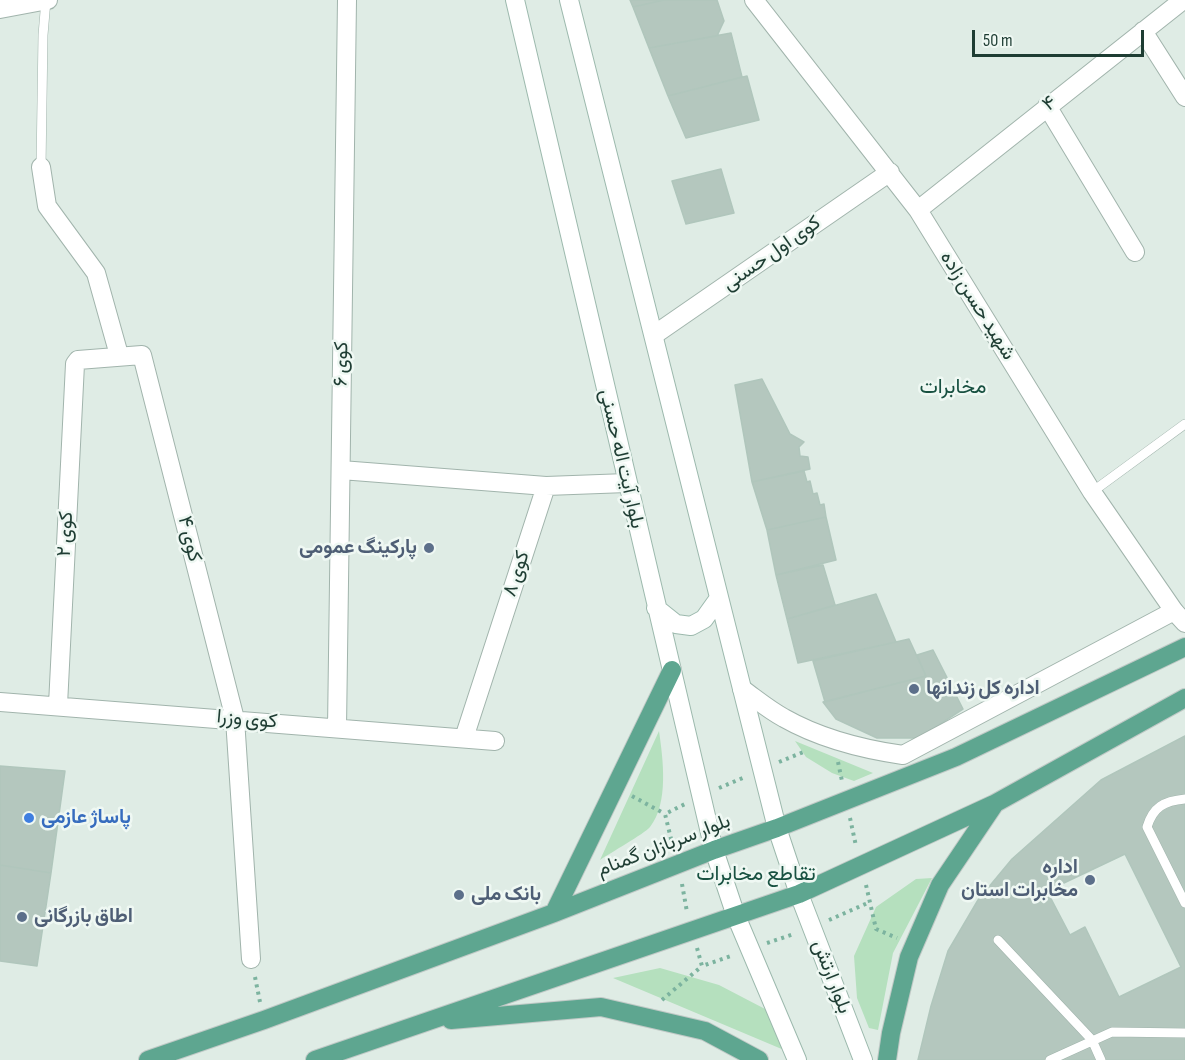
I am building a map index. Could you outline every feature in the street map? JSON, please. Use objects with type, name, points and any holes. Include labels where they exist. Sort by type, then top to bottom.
[{"type":"main road","name":"بلوار سربازان گمنام","points":[[148,1060],[264,1020],[554,913],[956,757],[1185,647]]},
{"type":"main road","points":[[554,913],[672,670]]},
{"type":"main road","points":[[315,1060],[352,1054],[419,1024],[799,894],[994,804],[1185,698]]},
{"type":"main road","points":[[887,1060],[891,1033],[912,951],[940,885],[994,804]]},
{"type":"main road","points":[[419,1024],[538,1011],[601,1007],[705,1031],[759,1060]]},
{"type":"street","points":[[0,9],[47,0]]},
{"type":"street","name":"کوی ۶","points":[[338,728],[347,0]]},
{"type":"street","name":"بلوار آیت اله حسنی","points":[[515,0],[714,850],[736,916]]},
{"type":"street","points":[[569,0],[777,828],[799,894]]},
{"type":"street","name":"شهید حسن زاده","points":[[754,0],[918,210],[1092,492],[1180,617]]},
{"type":"street","name":"۴","points":[[918,210],[1183,0]]},
{"type":"street","points":[[1143,31],[1185,97]]},
{"type":"street","points":[[1047,106],[1135,252]]},
{"type":"street","points":[[41,167],[47,206],[96,273],[119,355]]},
{"type":"street","name":"کوی اول حسنی","points":[[654,336],[890,172]]},
{"type":"street","name":"کوی ۴","points":[[119,355],[142,355],[143,358],[235,719],[251,959]]},
{"type":"street","name":"کوی ۲","points":[[58,705],[75,364],[78,360],[119,355]]},
{"type":"street","points":[[341,470],[546,486],[627,483]]},
{"type":"street","name":"کوی ۸","points":[[464,738],[546,486]]},
{"type":"street","points":[[656,608],[676,624],[691,626],[704,619],[719,598]]},
{"type":"street","points":[[903,755],[1180,617]]},
{"type":"street","points":[[742,689],[783,718],[824,737],[870,750],[903,755],[956,757]]},
{"type":"street","name":"کوی وزرا","points":[[0,702],[495,741]]},
{"type":"street","name":"بلوار ارتش","points":[[799,894],[863,1060]]},
{"type":"street","points":[[736,916],[797,1060]]},
{"type":"lane","points":[[41,167],[43,35],[47,0]]},
{"type":"lane","points":[[1092,492],[1185,424]]},
{"type":"lane","points":[[1185,799],[1169,801],[1151,813],[1147,827],[1185,903]]},
{"type":"lane","points":[[998,940],[1092,1040],[1101,1060]]},
{"type":"lane","points":[[1050,1060],[1112,1032],[1185,1033]]},
{"type":"path","points":[[615,786],[665,814]]},
{"type":"path","points":[[251,959],[264,1020]]},
{"type":"path","points":[[643,1016],[702,966]]},
{"type":"green space","points":[[659,731],[663,780],[660,806],[656,817],[647,830],[600,860]]},
{"type":"green space","points":[[795,741],[873,773],[854,781],[832,773],[806,757]]},
{"type":"green space","points":[[932,878],[893,953],[878,1030],[869,1028],[857,998],[854,956],[876,907],[916,879]]},
{"type":"green space","points":[[660,968],[719,985],[767,1010],[784,1050],[613,978]]},
{"type":"building","points":[[630,0],[664,0],[633,7]]},
{"type":"building","points":[[664,0],[717,0],[724,21],[717,36],[649,48],[633,7]]},
{"type":"building","points":[[731,33],[742,77],[668,96],[649,48]]},
{"type":"building","points":[[747,76],[759,120],[686,138],[668,96]]},
{"type":"building","points":[[721,169],[734,213],[686,224],[672,181]]},
{"type":"building","points":[[762,379],[790,434],[804,442],[799,447],[800,456],[808,457],[810,469],[752,482],[735,385]]},
{"type":"building","points":[[804,471],[807,482],[810,481],[813,494],[817,493],[820,505],[824,504],[826,517],[767,530],[752,482]]},
{"type":"building","points":[[826,517],[836,560],[776,575],[767,530]]},
{"type":"building","points":[[823,565],[835,605],[787,619],[776,575]]},
{"type":"building","points":[[876,594],[896,642],[798,663],[787,619]]},
{"type":"building","points":[[909,639],[926,676],[825,702],[813,661]]},
{"type":"building","name":"اداره کل زندانها","points":[[933,650],[963,709],[919,738],[877,738],[836,719],[823,702],[926,676],[917,655]]},
{"type":"building","name":"اداره مخابرات استان","points":[[1185,736],[1185,1060],[918,1060],[948,951],[978,900],[1012,859],[1101,780]]},
{"type":"building","name":"پاساژ عازمی","points":[[0,766],[65,771],[51,873],[0,865]]},
{"type":"building","points":[[1125,854],[1181,967],[1119,997],[1085,927],[1070,935],[1047,891]]},
{"type":"building","name":"اطاق بازرگانی","points":[[0,865],[51,873],[37,966],[0,961]]},
{"type":"place","name":"پارکینگ عمومی","points":[[429,548]]},
{"type":"place","name":"اداره کل زندانها","points":[[914,689]]},
{"type":"place","name":"پاساژ عازمی","points":[[29,818]]},
{"type":"place","name":"اداره مخابرات استان","points":[[1090,880]]},
{"type":"place","name":"بانک ملى","points":[[459,895]]},
{"type":"place","name":"اطاق بازرگانی","points":[[22,917]]},
{"type":"district","name":"مخابرات","points":[[953,388]]},
{"type":"district","name":"تقاطع مخابرات","points":[[756,875]]}]
